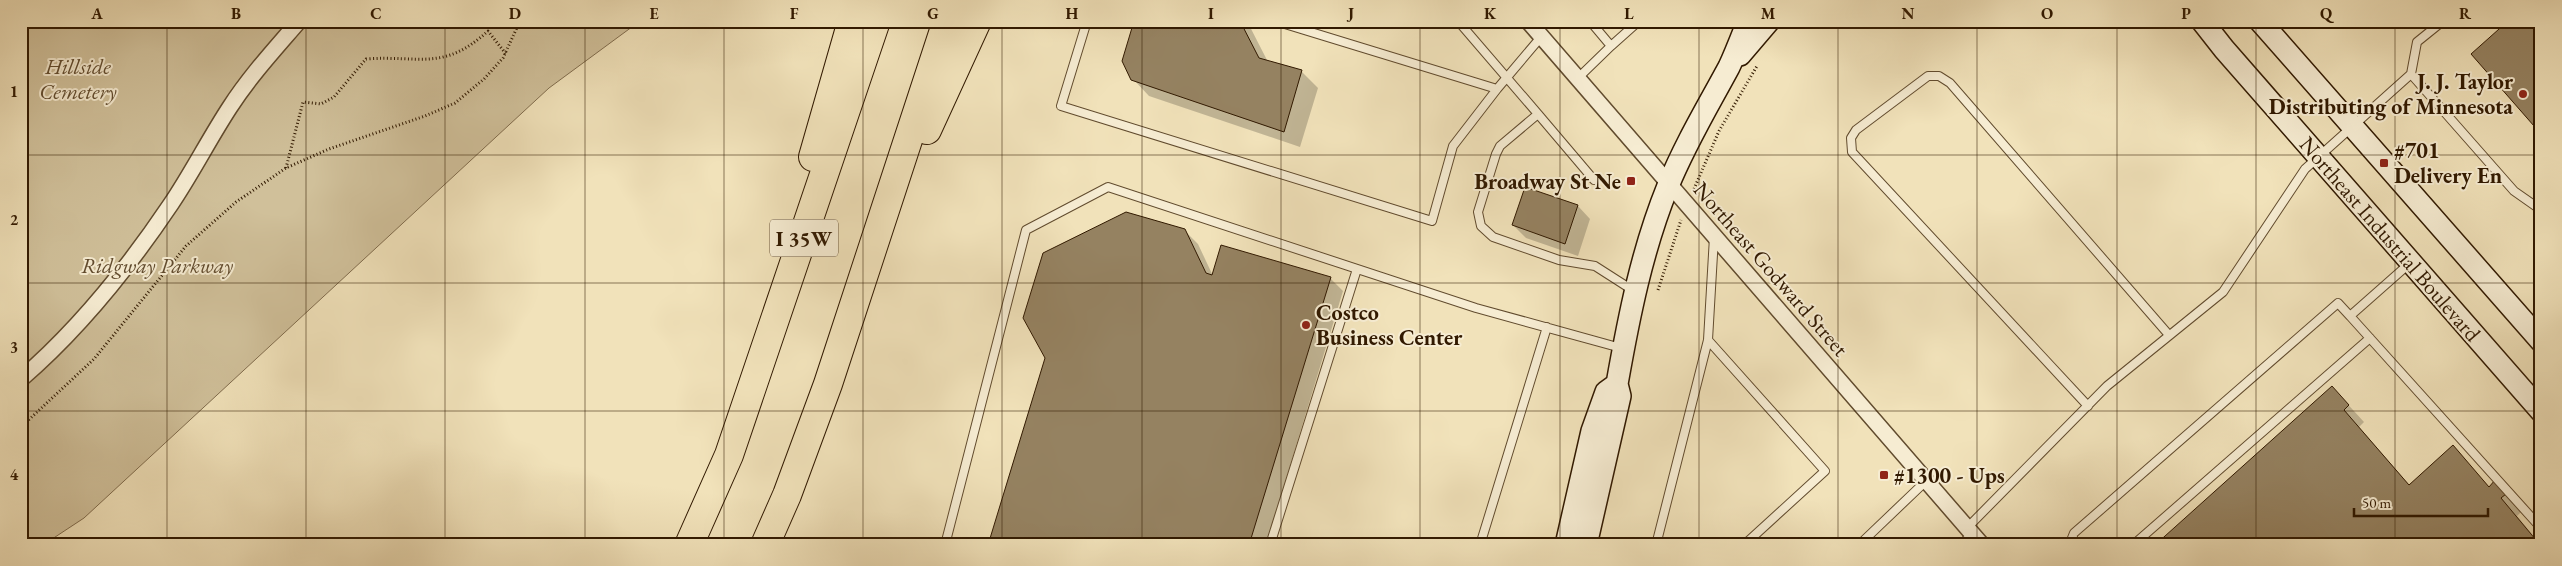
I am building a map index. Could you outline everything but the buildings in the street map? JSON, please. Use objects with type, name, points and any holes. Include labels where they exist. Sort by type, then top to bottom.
[{"type":"highway","points":[[729,455],[852,21]]},
{"type":"highway","name":"I 35W","points":[[689,545],[729,455],[876,21]]},
{"type":"highway","name":"I 35W","points":[[765,545],[787,495],[876,240],[947,21]]},
{"type":"highway","points":[[876,240],[977,21]]},
{"type":"street","points":[[21,379],[82,320],[132,259],[172,203],[230,107],[257,70],[298,21]]},
{"type":"street","name":"Northeast Godward Street","points":[[1528,21],[1974,535]]},
{"type":"street","points":[[1586,545],[1620,396],[1617,384],[1623,348],[1634,291],[1649,235],[1669,183],[1700,118],[1729,66],[1748,21]]},
{"type":"street","points":[[1729,66],[1769,21]]},
{"type":"street","name":"Northeast Industrial Boulevard","points":[[2202,21],[2410,263],[2541,411]]},
{"type":"street","name":"Northeast Industrial Boulevard","points":[[2260,21],[2541,341]]},
{"type":"street","points":[[1566,545],[1592,431],[1606,392],[1617,384]]},
{"type":"lane","points":[[1087,21],[1061,106],[1432,221],[1453,146],[1497,89],[1541,37]]},
{"type":"lane","points":[[1275,21],[1497,89]]},
{"type":"lane","points":[[1458,21],[1594,180]]},
{"type":"lane","points":[[1590,21],[1612,46]]},
{"type":"lane","points":[[1577,79],[1639,21]]},
{"type":"lane","points":[[1960,545],[1974,535],[2107,386],[2223,292],[2305,169],[2411,74],[2417,42],[2443,21]]},
{"type":"lane","points":[[2411,74],[2514,191],[2541,210]]},
{"type":"lane","points":[[2088,406],[1852,152],[1851,138],[1856,130],[1928,76],[1939,76],[1950,83],[2169,335]]},
{"type":"lane","points":[[1538,114],[1500,146],[1478,212],[1481,226],[1493,237],[1559,260],[1595,266],[1634,291]]},
{"type":"lane","points":[[945,545],[1026,230],[1108,187],[1476,308],[1623,348]]},
{"type":"lane","points":[[1656,545],[1708,340],[1714,237]]},
{"type":"lane","points":[[2350,316],[2410,263]]},
{"type":"lane","points":[[1270,545],[1357,269]]},
{"type":"lane","points":[[2072,545],[2070,543],[2074,533],[2338,303],[2541,528]]},
{"type":"lane","points":[[1480,545],[1547,327]]},
{"type":"lane","points":[[2133,545],[2370,338]]},
{"type":"lane","points":[[1708,340],[1825,471],[1744,545]]},
{"type":"lane","points":[[1859,545],[1926,481]]},
{"type":"path","points":[[21,427],[94,359],[186,246],[236,202],[286,168],[329,149],[425,116],[455,103],[484,79],[506,54],[520,21]]},
{"type":"path","points":[[286,168],[303,102],[321,104],[334,97],[366,59],[421,60],[446,58],[471,46],[488,31],[506,54]]},
{"type":"path","points":[[1656,297],[1673,238],[1719,131],[1758,64]]},
{"type":"green space","name":"Ridgway Parkway","points":[[21,21],[640,21],[549,88],[84,518],[43,545],[21,545]]},
{"type":"place","name":"J. J. Taylor Distributing of Minnesota","points":[[2523,94]]},
{"type":"place","name":"#701 Delivery En","points":[[2384,163]]},
{"type":"place","name":"Broadway St Ne","points":[[1631,181]]},
{"type":"place","name":"Costco Business Center","points":[[1306,325]]},
{"type":"place","name":"#1300 - Ups","points":[[1884,475]]},
{"type":"park label","name":"Hillside Cemetery","points":[[78,78]]}]
